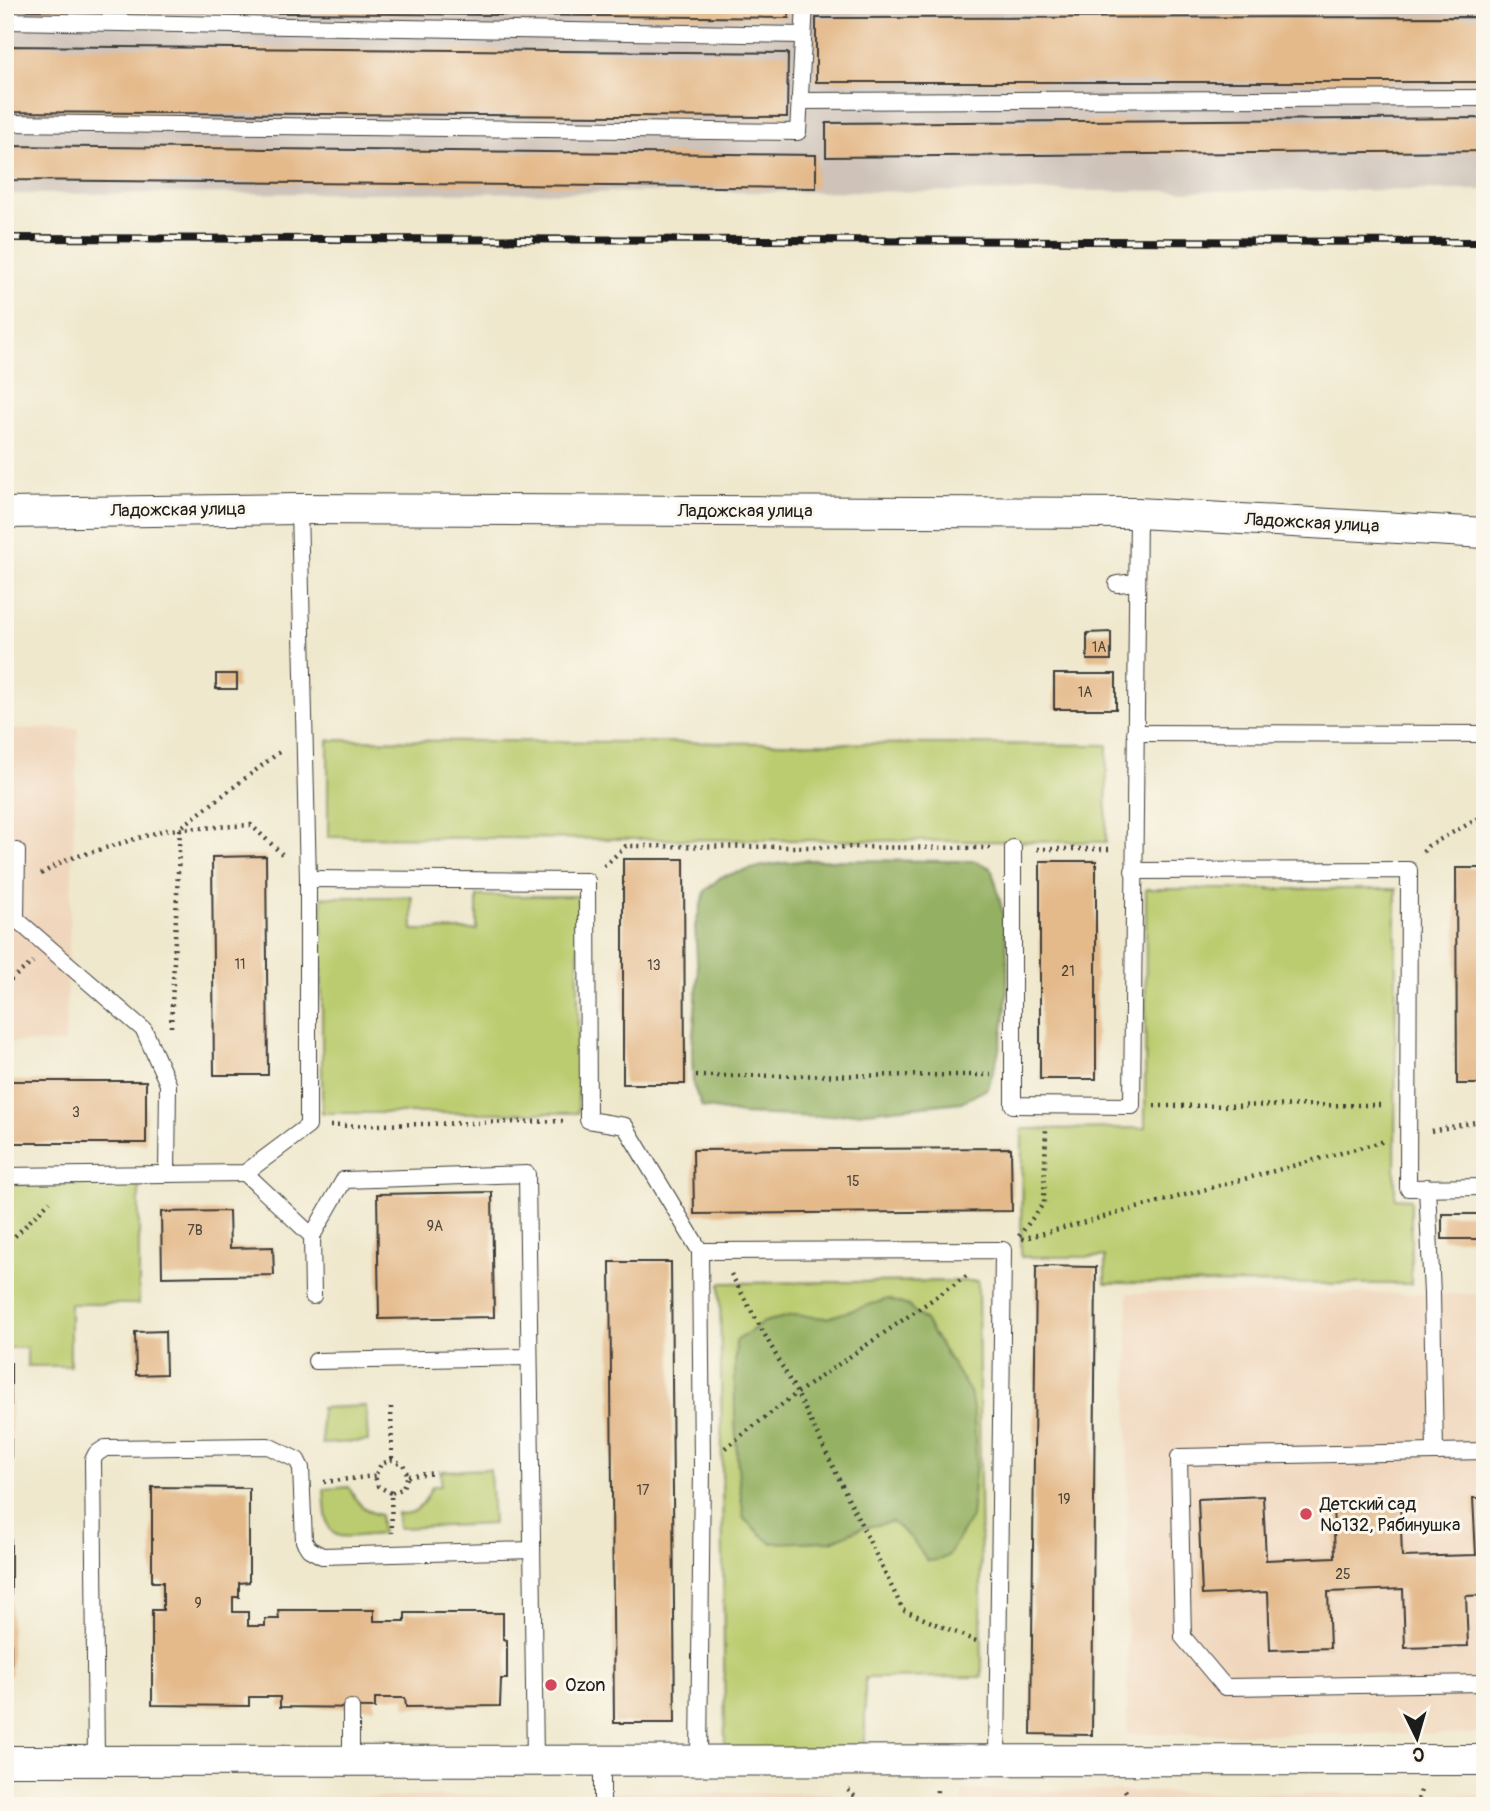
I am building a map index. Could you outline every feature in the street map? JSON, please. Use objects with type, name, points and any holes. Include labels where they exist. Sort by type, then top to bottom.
[{"type":"street","name":"Ладожская улица","points":[[5,513],[299,509],[1138,513],[1485,533]]},
{"type":"street","points":[[5,1761],[1485,1760]]},
{"type":"lane","points":[[5,122],[798,132],[805,5]]},
{"type":"lane","points":[[5,21],[803,35]]},
{"type":"lane","points":[[799,101],[1485,98]]},
{"type":"lane","points":[[5,1176],[245,1173],[308,1126],[308,878],[299,509]]},
{"type":"lane","points":[[1013,848],[1013,1105],[1132,1107],[1138,513]]},
{"type":"lane","points":[[1117,584],[1138,582]]},
{"type":"lane","points":[[1135,733],[1485,734]]},
{"type":"lane","points":[[5,851],[17,851],[16,919],[144,1030],[168,1084],[167,1174]]},
{"type":"lane","points":[[1133,871],[1409,870],[1408,1188],[1485,1187]]},
{"type":"lane","points":[[308,878],[587,881],[588,1120],[625,1126],[700,1251],[702,1466],[699,1760]]},
{"type":"lane","points":[[245,1173],[312,1236]]},
{"type":"lane","points":[[313,1296],[312,1236],[344,1180],[527,1174],[535,1760]]},
{"type":"lane","points":[[1427,1187],[1435,1452]]},
{"type":"lane","points":[[700,1251],[1003,1250],[997,1760]]},
{"type":"lane","points":[[316,1361],[529,1357]]},
{"type":"lane","points":[[96,1761],[93,1461],[105,1448],[268,1446],[297,1460],[301,1466],[304,1541],[309,1549],[322,1556],[531,1550]]},
{"type":"lane","points":[[1485,1451],[1179,1457],[1183,1637],[1225,1687],[1485,1683]]},
{"type":"lane","points":[[351,1707],[351,1761]]},
{"type":"lane","points":[[601,1806],[602,1760]]},
{"type":"path","points":[[170,1030],[180,828],[305,732]]},
{"type":"path","points":[[1409,870],[1428,846],[1485,815]]},
{"type":"path","points":[[16,890],[65,860],[165,830],[251,825],[308,878]]},
{"type":"path","points":[[587,881],[626,846],[1134,849]]},
{"type":"path","points":[[5,984],[50,949]]},
{"type":"path","points":[[696,1076],[1013,1074]]},
{"type":"path","points":[[1046,1105],[1044,1203],[1015,1241],[1409,1135],[1485,1120]]},
{"type":"path","points":[[1132,1107],[1409,1105]]},
{"type":"path","points":[[308,1126],[588,1120]]},
{"type":"path","points":[[5,1246],[75,1175]]},
{"type":"path","points":[[702,1466],[797,1393],[1003,1250]]},
{"type":"path","points":[[718,1251],[797,1393],[903,1610],[1000,1651]]},
{"type":"path","points":[[391,1407],[393,1460]]},
{"type":"path","points":[[393,1460],[403,1464],[408,1476],[402,1489],[391,1493],[378,1486],[375,1476],[381,1464],[393,1460]]},
{"type":"path","points":[[408,1476],[436,1474]]},
{"type":"path","points":[[391,1493],[392,1554]]},
{"type":"shaded area","points":[[5,5],[1485,5],[1485,190],[5,194]]},
{"type":"shaded area","points":[[78,728],[65,1043],[5,1042],[5,729]]},
{"type":"shaded area","name":"Детский сад №132, Рябинушка","points":[[1128,1293],[1485,1294],[1485,1734],[1127,1734]]},
{"type":"shaded area","points":[[963,1790],[1485,1795],[1485,1806],[962,1806]]},
{"type":"shaded area","points":[[602,1793],[832,1793],[832,1806],[126,1806],[126,1802]]},
{"type":"green space","points":[[328,740],[1107,745],[1106,842],[328,837]]},
{"type":"green space","points":[[805,860],[975,861],[991,868],[1004,922],[1007,979],[1002,1036],[987,1089],[962,1102],[817,1117],[742,1114],[702,1107],[693,1085],[692,1049],[698,975],[695,926],[705,891],[721,877],[763,866]]},
{"type":"green space","points":[[1146,889],[1396,889],[1395,1198],[1411,1199],[1411,1284],[1105,1283],[1105,1257],[1021,1257],[1022,1129],[1145,1128]]},
{"type":"green space","points":[[477,896],[578,896],[578,1113],[322,1113],[322,897],[412,897],[413,930],[477,930]]},
{"type":"green space","points":[[5,1184],[139,1184],[139,1304],[70,1304],[70,1366],[27,1366],[27,1348],[5,1348]]},
{"type":"green space","points":[[978,1281],[982,1677],[865,1678],[865,1749],[725,1751],[720,1283]]},
{"type":"green space","points":[[888,1299],[908,1306],[925,1321],[970,1392],[976,1461],[971,1517],[948,1556],[939,1560],[928,1561],[911,1538],[892,1522],[861,1528],[831,1541],[771,1543],[744,1519],[735,1430],[736,1341],[764,1322],[793,1315],[827,1318]]},
{"type":"green space","points":[[366,1406],[368,1441],[322,1444],[321,1408]]},
{"type":"green space","points":[[490,1469],[493,1524],[398,1528],[397,1513],[415,1511],[432,1486],[441,1486],[441,1471]]},
{"type":"green space","points":[[349,1487],[361,1505],[380,1515],[382,1534],[351,1537],[335,1534],[330,1529],[324,1489]]},
{"type":"building","points":[[14,5],[789,5],[789,18],[14,10]]},
{"type":"building","points":[[1485,17],[1485,82],[816,82],[816,18]]},
{"type":"building","points":[[5,46],[788,53],[787,117],[5,112]]},
{"type":"building","points":[[1485,118],[1485,151],[826,157],[826,123]]},
{"type":"building","points":[[5,146],[816,155],[816,188],[5,180]]},
{"type":"building","points":[[1111,632],[1111,660],[1087,660],[1087,633]]},
{"type":"building","points":[[216,674],[237,674],[237,689],[216,689]]},
{"type":"building","points":[[1054,674],[1116,674],[1116,709],[1054,709]]},
{"type":"building","points":[[266,856],[268,1075],[214,1075],[212,857]]},
{"type":"building","points":[[623,859],[684,859],[685,1084],[623,1084]]},
{"type":"building","points":[[1040,861],[1096,861],[1096,1079],[1040,1079]]},
{"type":"building","points":[[1456,868],[1485,868],[1485,1084],[1457,1084]]},
{"type":"building","points":[[5,1081],[146,1081],[146,1143],[5,1143]]},
{"type":"building","points":[[1011,1148],[1012,1211],[694,1214],[693,1150]]},
{"type":"building","points":[[492,1192],[494,1317],[379,1319],[377,1194]]},
{"type":"building","points":[[229,1211],[230,1248],[273,1247],[274,1275],[162,1277],[161,1212]]},
{"type":"building","points":[[1442,1214],[1485,1214],[1485,1270],[1480,1270],[1480,1239],[1442,1239]]},
{"type":"building","points":[[610,1262],[671,1262],[675,1723],[614,1723]]},
{"type":"building","points":[[1036,1266],[1096,1267],[1092,1735],[1031,1734]]},
{"type":"building","points":[[165,1331],[166,1374],[136,1375],[135,1332]]},
{"type":"building","points":[[5,1363],[11,1363],[11,1675],[5,1675]]},
{"type":"building","points":[[152,1487],[249,1488],[249,1582],[239,1583],[239,1597],[233,1597],[233,1612],[248,1612],[248,1626],[265,1626],[265,1619],[279,1619],[278,1610],[374,1610],[374,1621],[405,1621],[405,1613],[503,1613],[503,1639],[507,1640],[507,1679],[501,1679],[500,1706],[406,1707],[405,1698],[375,1698],[375,1708],[280,1707],[280,1697],[249,1697],[249,1706],[152,1705],[152,1610],[163,1610],[163,1582],[152,1582]]},
{"type":"building","points":[[1263,1496],[1266,1560],[1335,1557],[1333,1503],[1400,1500],[1402,1557],[1476,1555],[1473,1498],[1485,1498],[1485,1595],[1466,1596],[1468,1646],[1405,1648],[1403,1589],[1328,1592],[1330,1648],[1270,1650],[1268,1592],[1202,1595],[1198,1499]]},
{"type":"railway","points":[[5,238],[1485,242]]},
{"type":"place","name":"Детский сад №132, Рябинушка","points":[[1306,1514]]},
{"type":"place","name":"Ozon","points":[[551,1685]]}]
